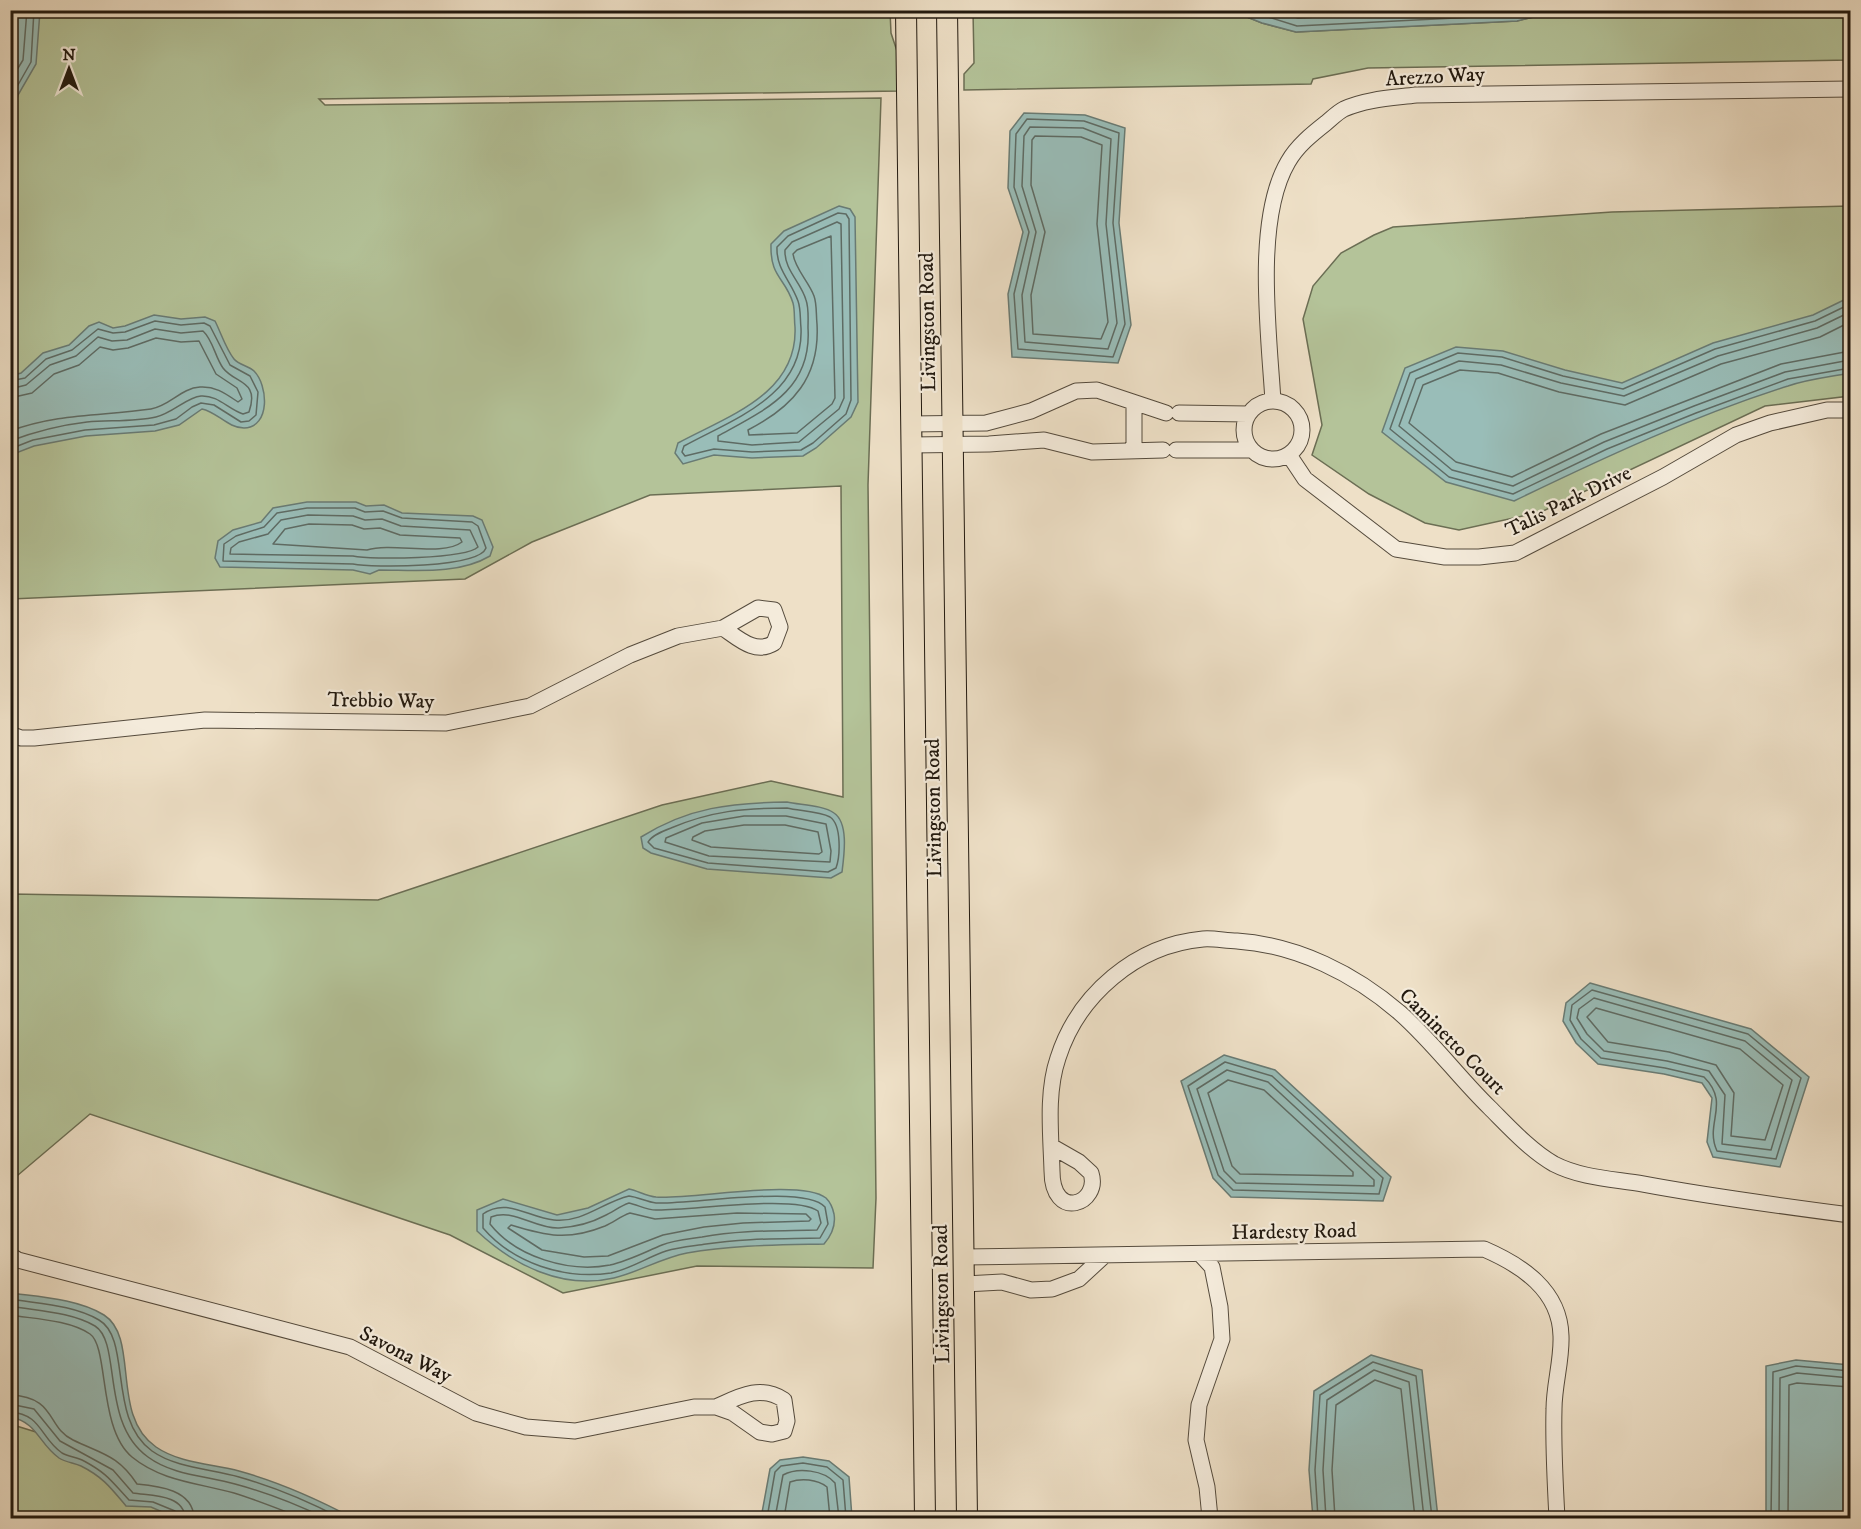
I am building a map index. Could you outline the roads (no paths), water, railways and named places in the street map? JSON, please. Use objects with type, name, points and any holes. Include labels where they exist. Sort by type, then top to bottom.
[{"type":"main road","name":"Livingston Road","points":[[906,10],[925,1518]]},
{"type":"main road","name":"Livingston Road","points":[[947,10],[967,1518]]},
{"type":"street","name":"Arezzo Way","points":[[1273,401],[1267,310],[1268,240],[1273,198],[1288,161],[1309,135],[1344,109],[1374,100],[1416,95],[1851,89]]},
{"type":"street","points":[[911,445],[1014,417],[1076,390],[1097,390],[1172,413],[1248,414]]},
{"type":"street","points":[[1273,401],[1290,407],[1301,422],[1301,440],[1289,455],[1273,460],[1250,450],[1243,432],[1248,414],[1255,407],[1273,401]]},
{"type":"street","points":[[1134,403],[1134,449]]},
{"type":"street","name":"Talis Park Drive","points":[[1289,455],[1305,479],[1396,549],[1445,557],[1479,557],[1515,553],[1664,477],[1736,435],[1770,423],[1827,410],[1851,410]]},
{"type":"street","points":[[911,424],[989,444],[1044,440],[1092,452],[1134,449],[1250,450]]},
{"type":"street","name":"Trebbio Way","points":[[14,739],[148,728],[205,720],[446,723],[530,706],[630,655],[678,636],[723,628]]},
{"type":"street","name":"Caminetto Court","points":[[1052,1146],[1052,1095],[1057,1060],[1067,1035],[1088,1001],[1117,973],[1157,950],[1203,939],[1262,943],[1329,965],[1363,985],[1401,1014],[1513,1131],[1555,1164],[1590,1176],[1734,1201],[1851,1215]]},
{"type":"street","name":"Hardesty Road","points":[[965,1257],[1484,1250],[1512,1261],[1540,1284],[1553,1305],[1562,1335],[1554,1407],[1557,1518]]},
{"type":"street","points":[[1200,1254],[1212,1267],[1220,1307],[1222,1339],[1199,1405],[1196,1440],[1207,1487],[1210,1518]]},
{"type":"street","name":"Savona Way","points":[[10,1255],[350,1347],[476,1413],[525,1427],[575,1431],[694,1407],[716,1407]]},
{"type":"street","points":[[965,1284],[1002,1282],[1031,1290],[1052,1289],[1079,1279],[1106,1255]]},
{"type":"water","points":[[11,10],[40,11],[36,64],[18,95],[11,122]]},
{"type":"water","points":[[1232,11],[1545,11],[1542,15],[1517,21],[1296,32],[1262,23]]},
{"type":"water","points":[[1024,113],[1085,115],[1125,128],[1119,223],[1131,325],[1118,363],[1012,357],[1008,294],[1023,232],[1008,188],[1010,131]]},
{"type":"water","points":[[839,206],[850,209],[855,217],[858,402],[851,417],[816,448],[803,456],[752,458],[714,455],[683,464],[675,453],[678,443],[738,412],[756,400],[785,370],[793,350],[794,306],[790,294],[775,271],[771,244],[784,231]]},
{"type":"water","points":[[1850,297],[1850,373],[1796,384],[1683,424],[1514,501],[1446,482],[1382,432],[1405,368],[1456,347],[1503,351],[1565,370],[1622,383],[1713,343],[1813,315]]},
{"type":"water","points":[[154,315],[181,319],[205,317],[215,321],[234,359],[252,369],[259,377],[264,404],[259,421],[253,426],[238,427],[202,409],[179,425],[155,431],[86,436],[34,446],[11,455],[11,376],[21,373],[43,353],[69,345],[89,326],[99,322],[113,328],[125,326]]},
{"type":"water","points":[[307,502],[356,502],[366,506],[384,505],[402,513],[473,516],[482,520],[493,547],[490,556],[478,562],[450,569],[379,570],[370,574],[353,570],[220,567],[215,558],[218,541],[233,530],[261,522],[273,508]]},
{"type":"water","points":[[787,802],[824,808],[839,818],[844,832],[842,872],[831,878],[707,869],[651,853],[643,848],[641,837],[676,819],[694,813],[729,806]]},
{"type":"water","points":[[1590,983],[1751,1029],[1809,1077],[1780,1167],[1713,1157],[1707,1142],[1712,1098],[1702,1083],[1664,1074],[1598,1064],[1576,1043],[1563,1021],[1566,1003]]},
{"type":"water","points":[[1224,1055],[1275,1070],[1391,1177],[1383,1201],[1231,1197],[1213,1178],[1181,1081]]},
{"type":"water","points":[[629,1189],[656,1197],[770,1190],[813,1192],[829,1201],[834,1212],[834,1227],[824,1244],[704,1250],[668,1258],[614,1278],[595,1281],[557,1277],[540,1272],[506,1254],[477,1231],[477,1210],[503,1199],[557,1215],[588,1208]]},
{"type":"water","points":[[10,1293],[83,1305],[104,1315],[115,1326],[121,1341],[134,1417],[142,1433],[156,1447],[185,1460],[239,1471],[269,1480],[353,1518],[176,1518],[151,1507],[126,1506],[101,1479],[81,1466],[59,1458],[33,1429],[11,1417]]},
{"type":"water","points":[[1371,1355],[1422,1370],[1438,1518],[1313,1518],[1309,1470],[1314,1391]]},
{"type":"water","points":[[1796,1360],[1850,1365],[1850,1518],[1766,1518],[1766,1366]]},
{"type":"water","points":[[803,1457],[829,1461],[849,1477],[852,1518],[761,1518],[770,1469],[780,1460]]}]
